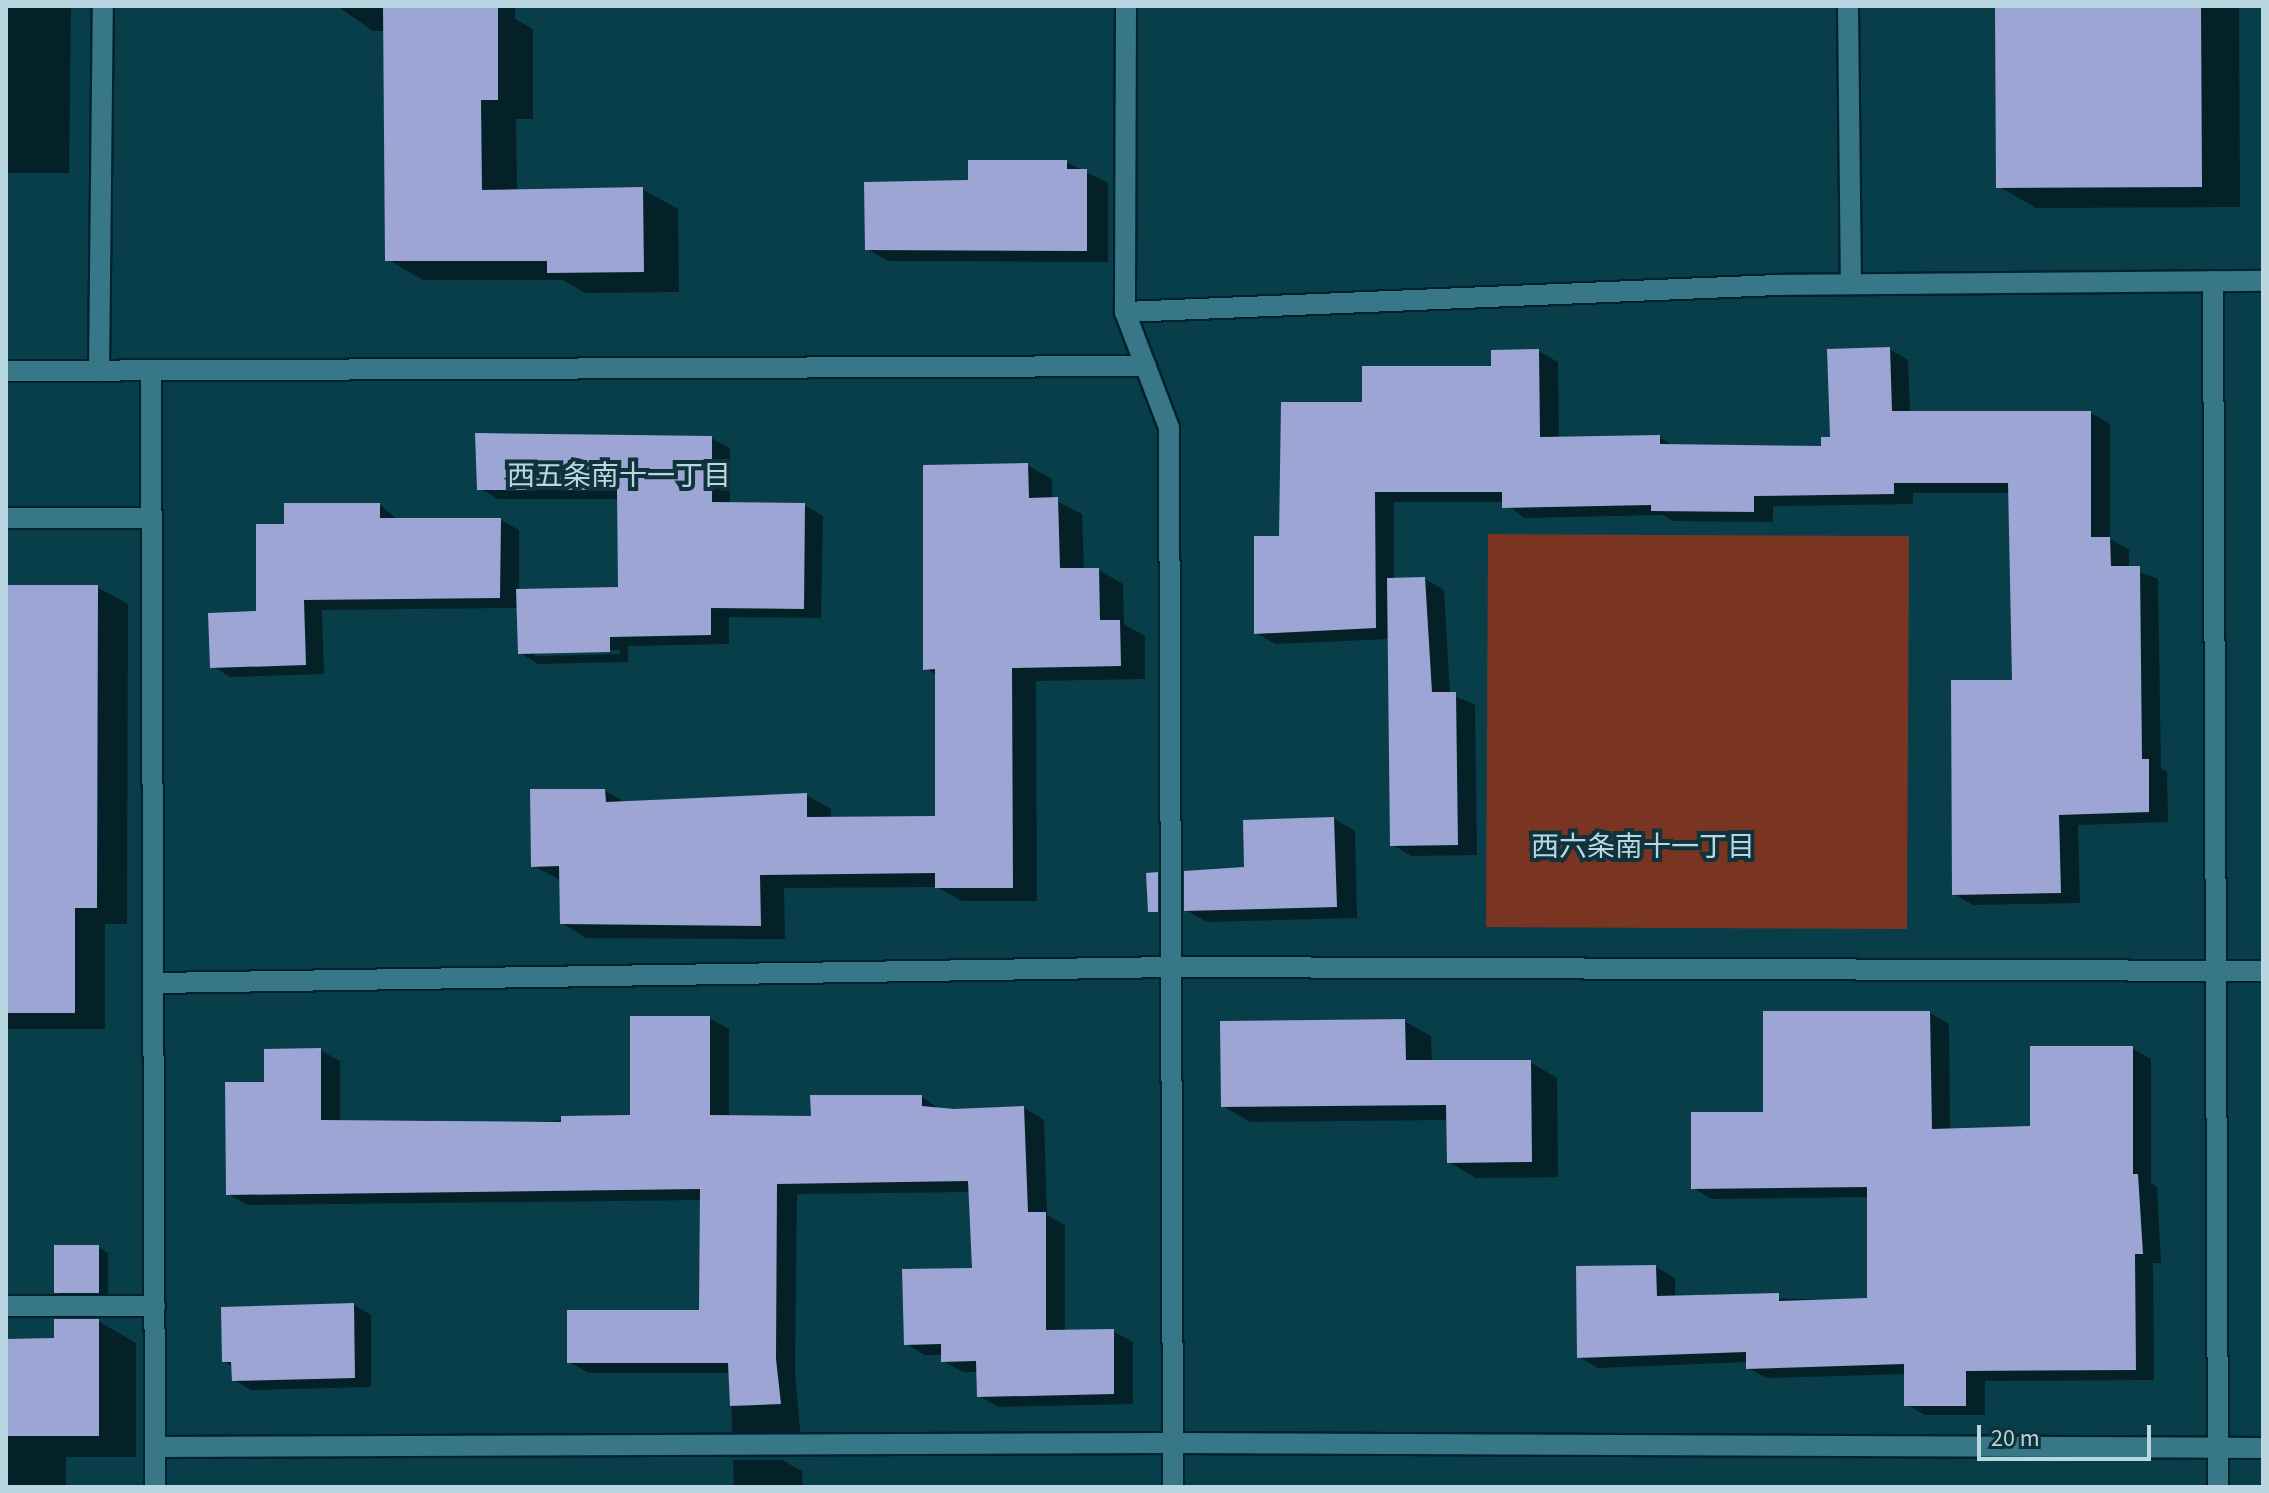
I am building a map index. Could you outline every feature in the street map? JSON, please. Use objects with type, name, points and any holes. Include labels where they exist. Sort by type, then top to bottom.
[{"type":"street","points":[[99,371],[103,6]]},
{"type":"street","points":[[1126,6],[1125,312],[1169,428],[1173,1487]]},
{"type":"street","points":[[1848,6],[1851,284]]},
{"type":"street","points":[[2213,281],[2218,1487]]},
{"type":"street","points":[[1125,312],[1851,284],[2263,281]]},
{"type":"street","points":[[6,371],[1146,366]]},
{"type":"street","points":[[151,371],[155,1487]]},
{"type":"street","points":[[6,518],[152,518]]},
{"type":"street","points":[[155,983],[1172,967],[2263,971]]},
{"type":"street","points":[[6,1306],[155,1306]]},
{"type":"street","points":[[155,1447],[1173,1443],[2263,1448]]},
{"type":"shaded area","points":[[1488,534],[1909,536],[1907,929],[1486,927]]},
{"type":"building","points":[[383,6],[498,7],[498,100],[481,100],[482,190],[643,187],[644,272],[547,273],[547,261],[385,261]]},
{"type":"building","points":[[1995,6],[2201,6],[2202,187],[1996,188]]},
{"type":"building","points":[[968,160],[1067,160],[1067,169],[1087,169],[1087,251],[865,250],[864,182],[968,180]]},
{"type":"building","points":[[1890,347],[1892,411],[2091,411],[2091,537],[2110,537],[2111,566],[2140,566],[2142,759],[2149,759],[2149,812],[2059,815],[2061,893],[1952,895],[1951,680],[2012,680],[2008,483],[1894,483],[1894,494],[1754,496],[1754,512],[1651,511],[1651,505],[1502,508],[1502,492],[1375,492],[1376,628],[1254,634],[1254,536],[1279,536],[1281,402],[1362,402],[1362,366],[1491,366],[1491,350],[1539,349],[1540,437],[1660,435],[1660,444],[1821,446],[1821,437],[1830,437],[1827,349]]},
{"type":"building","points":[[475,433],[712,436],[712,502],[805,503],[804,609],[711,608],[711,635],[610,637],[610,652],[518,654],[516,589],[618,587],[617,490],[477,490]]},
{"type":"building","points":[[1028,463],[1029,498],[1058,497],[1060,568],[1099,568],[1100,620],[1120,620],[1121,666],[1012,668],[1013,888],[935,888],[935,873],[760,875],[761,926],[560,924],[559,866],[531,867],[530,789],[605,789],[606,802],[807,793],[807,817],[935,816],[935,669],[923,670],[923,465]]},
{"type":"building","points":[[284,503],[380,503],[380,518],[501,518],[500,598],[304,600],[306,665],[210,668],[208,613],[256,611],[256,524],[284,524]]},
{"type":"building","points":[[1425,577],[1432,692],[1456,692],[1458,845],[1390,846],[1387,578]]},
{"type":"building","points":[[6,585],[98,585],[97,908],[75,908],[75,1013],[6,1013]]},
{"type":"building","points":[[1334,817],[1337,907],[1184,911],[1184,871],[1244,867],[1243,820]]},
{"type":"building","points":[[1158,872],[1158,912],[1148,912],[1146,873]]},
{"type":"building","points":[[1763,1011],[1930,1011],[1932,1129],[2030,1126],[2030,1046],[2133,1046],[2133,1174],[2138,1174],[2143,1254],[2135,1254],[2136,1370],[1966,1371],[1966,1406],[1904,1406],[1904,1364],[1746,1369],[1746,1352],[1577,1358],[1576,1266],[1656,1265],[1657,1296],[1779,1293],[1779,1301],[1867,1298],[1867,1187],[1691,1189],[1691,1112],[1763,1112]]},
{"type":"building","points":[[630,1016],[710,1016],[710,1115],[811,1116],[810,1095],[922,1095],[922,1106],[954,1109],[1024,1106],[1028,1212],[1046,1212],[1046,1330],[1114,1329],[1114,1394],[977,1397],[976,1361],[941,1362],[941,1344],[904,1345],[902,1269],[972,1268],[968,1181],[777,1184],[776,1359],[781,1404],[730,1406],[728,1363],[567,1363],[567,1310],[699,1310],[700,1189],[226,1195],[225,1082],[264,1082],[264,1049],[321,1048],[321,1120],[561,1122],[561,1116],[630,1115]]},
{"type":"building","points":[[1405,1019],[1406,1060],[1531,1060],[1532,1162],[1447,1163],[1446,1105],[1221,1107],[1220,1021]]},
{"type":"building","points":[[54,1245],[99,1245],[99,1293],[54,1293]]},
{"type":"building","points":[[354,1303],[355,1378],[232,1381],[231,1362],[222,1362],[221,1307]]},
{"type":"building","points":[[54,1319],[99,1319],[99,1436],[6,1436],[6,1339],[54,1338]]},
{"type":"district","name":"西五条南十一丁目","points":[[619,476]]},
{"type":"district","name":"西六条南十一丁目","points":[[1643,847]]}]
